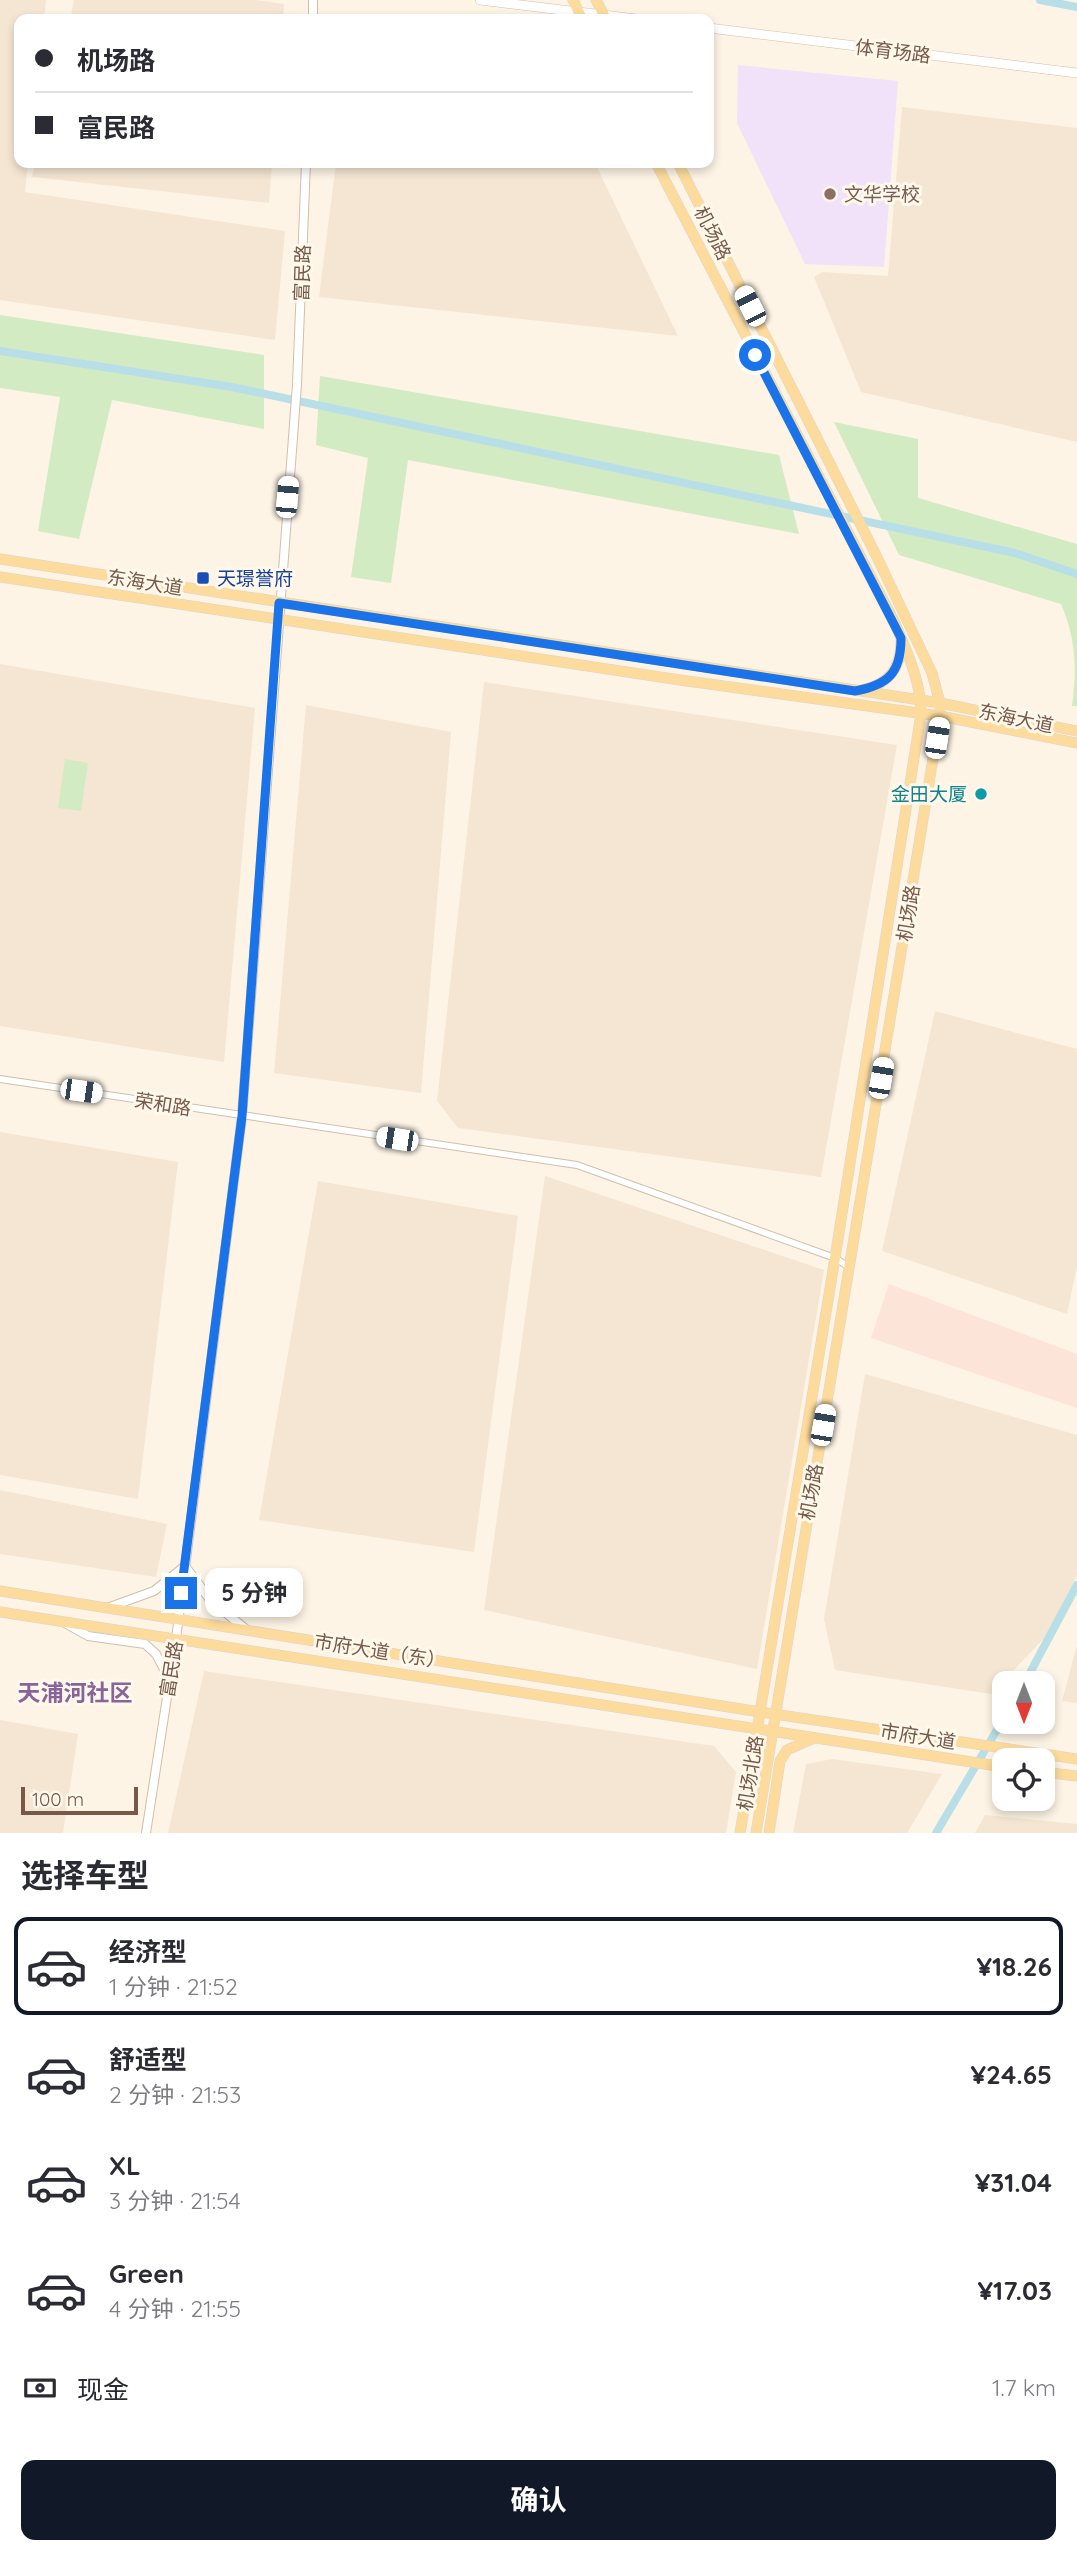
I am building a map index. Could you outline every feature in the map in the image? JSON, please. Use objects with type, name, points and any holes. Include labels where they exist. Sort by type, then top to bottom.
[{"type":"main road","points":[[480,0],[568,14]]},
{"type":"main road","name":"体育场路","points":[[714,29],[1077,73]]},
{"type":"main road","name":"机场路","points":[[659,168],[901,638],[914,669],[921,701],[835,1258],[760,1712]]},
{"type":"main road","name":"机场路","points":[[681,168],[875,553],[932,673],[940,703],[940,716],[774,1714]]},
{"type":"main road","name":"东海大道","points":[[0,559],[940,703],[1077,731]]},
{"type":"main road","name":"东海大道","points":[[0,577],[940,716],[1077,743]]},
{"type":"main road","points":[[855,691],[882,683],[894,673],[899,662],[901,638]]},
{"type":"main road","name":"市府大道（东）","points":[[0,1591],[760,1712]]},
{"type":"main road","name":"市府大道（东）","points":[[0,1612],[757,1728]]},
{"type":"main road","name":"市府大道","points":[[760,1712],[1077,1759]]},
{"type":"main road","name":"机场北路","points":[[740,1833],[760,1712]]},
{"type":"main road","name":"机场北路","points":[[756,1833],[774,1714]]},
{"type":"main road","name":"市府大道","points":[[757,1728],[992,1765]]},
{"type":"main road","points":[[769,1833],[780,1761],[787,1750],[816,1737]]},
{"type":"main road","points":[[1055,1773],[1077,1776]]},
{"type":"street","name":"富民路","points":[[146,1833],[176,1639],[242,1116],[297,384],[306,168]]},
{"type":"street","name":"荣和路","points":[[0,1079],[577,1165],[835,1258],[849,1267]]},
{"type":"street","points":[[107,1608],[154,1591],[185,1566],[211,1601],[247,1630]]},
{"type":"street","points":[[62,1622],[88,1636],[145,1644],[156,1654],[169,1681]]},
{"type":"shaded area","points":[[0,0],[46,0],[45,14],[14,14],[14,168],[27,168],[25,192],[285,231],[275,340],[0,300]]},
{"type":"shaded area","points":[[74,0],[256,0],[284,4],[283,14],[71,14]]},
{"type":"shaded area","name":"文华学校","points":[[738,65],[898,81],[884,267],[805,264],[737,123]]},
{"type":"shaded area","points":[[902,107],[1077,128],[1077,442],[861,392],[814,277],[822,272],[888,276]]},
{"type":"shaded area","points":[[34,168],[272,168],[269,203],[32,177]]},
{"type":"shaded area","points":[[335,168],[597,168],[678,336],[319,297]]},
{"type":"shaded area","points":[[0,664],[255,708],[224,1062],[0,1026]]},
{"type":"shaded area","points":[[484,682],[897,745],[821,1177],[458,1128],[437,1101]]},
{"type":"shaded area","points":[[306,705],[451,732],[421,1093],[274,1073]]},
{"type":"shaded area","points":[[935,1011],[1077,1049],[1077,1266],[1067,1314],[882,1251]]},
{"type":"shaded area","points":[[0,1132],[178,1162],[138,1499],[0,1475]]},
{"type":"shaded area","points":[[545,1176],[824,1270],[757,1669],[484,1610]]},
{"type":"shaded area","points":[[318,1181],[518,1216],[474,1552],[259,1520]]},
{"type":"shaded area","points":[[889,1284],[1077,1354],[1077,1408],[871,1338]]},
{"type":"shaded area","points":[[865,1374],[1077,1435],[1077,1575],[1050,1632],[1013,1671],[992,1671],[991,1694],[835,1670],[824,1619]]},
{"type":"shaded area","points":[[0,1490],[167,1524],[156,1577],[0,1554]]},
{"type":"shaded area","points":[[1077,1645],[1077,1703],[1062,1701]]},
{"type":"shaded area","points":[[204,1671],[714,1746],[736,1772],[726,1833],[168,1833]]},
{"type":"shaded area","points":[[0,1720],[78,1734],[63,1833],[0,1833]]},
{"type":"shaded area","points":[[832,1759],[942,1774],[907,1833],[793,1833],[806,1764]]},
{"type":"shaded area","points":[[985,1815],[1077,1824],[1077,1833],[975,1833]]},
{"type":"green space","points":[[0,315],[264,355],[264,429],[112,400],[79,539],[38,531],[60,397],[0,388]]},
{"type":"green space","points":[[320,376],[779,455],[799,534],[408,460],[391,583],[351,577],[368,458],[316,445]]},
{"type":"green space","points":[[834,422],[918,439],[918,498],[1077,544],[1077,706],[1072,706],[1075,667],[1070,629],[1061,604],[899,555]]},
{"type":"green space","points":[[65,759],[88,763],[81,811],[58,808]]},
{"type":"waterway","points":[[1040,0],[1077,7]]},
{"type":"waterway","points":[[0,351],[232,387],[1015,553],[1077,574]]},
{"type":"waterway","points":[[1031,1671],[1077,1585]]},
{"type":"waterway","points":[[936,1833],[995,1734]]},
{"type":"place","name":"文华学校","points":[[830,194]]},
{"type":"place","name":"天璟誉府","points":[[203,578]]},
{"type":"place","name":"金田大厦","points":[[981,794]]},
{"type":"district","name":"天浦河社区","points":[[75,1692]]},
{"type":"route","points":[[181,1593],[242,1116],[279,603],[855,691],[882,683],[894,673],[899,662],[901,638],[755,355]]}]
